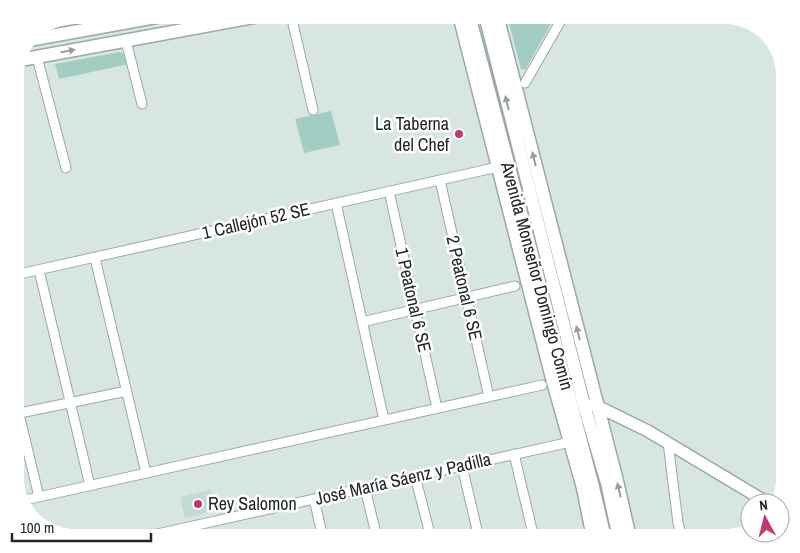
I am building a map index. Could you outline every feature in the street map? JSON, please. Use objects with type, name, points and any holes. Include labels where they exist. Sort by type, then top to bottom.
[{"type":"main road","points":[[40,37],[94,24]]},
{"type":"main road","points":[[26,59],[216,24]]},
{"type":"main road","name":"Avenida Monseñor Domingo Comín","points":[[460,24],[498,167],[518,223]]},
{"type":"main road","name":"Avenida Monseñor Domingo Comín","points":[[471,24],[518,223],[575,441],[601,529]]},
{"type":"main road","name":"Avenida Monseñor Domingo Comín","points":[[488,24],[533,179],[591,405],[627,529]]},
{"type":"main road","name":"Avenida Monseñor Domingo Comín","points":[[499,24],[533,179]]},
{"type":"main road","name":"Avenida Monseñor Domingo Comín","points":[[591,405],[616,529]]},
{"type":"main road","name":"Avenida Monseñor Domingo Comín","points":[[575,441],[591,529]]},
{"type":"street","points":[[293,24],[313,110]]},
{"type":"street","points":[[524,83],[559,24]]},
{"type":"street","points":[[126,41],[142,104]]},
{"type":"street","points":[[36,57],[66,168]]},
{"type":"street","name":"1 Callejón 52 SE","points":[[24,273],[498,167]]},
{"type":"street","name":"2 Peatonal 6 SE","points":[[440,180],[489,397]]},
{"type":"street","name":"1 Peatonal 6 SE","points":[[389,192],[437,408]]},
{"type":"street","points":[[336,203],[384,420]]},
{"type":"street","points":[[95,258],[146,473]]},
{"type":"street","points":[[39,270],[90,486]]},
{"type":"street","points":[[362,322],[515,286]]},
{"type":"street","points":[[29,499],[542,385]]},
{"type":"street","points":[[24,413],[127,391]]},
{"type":"street","points":[[591,405],[648,431],[752,493]]},
{"type":"street","points":[[24,440],[39,497]]},
{"type":"street","name":"José María Sáenz y Padilla","points":[[182,529],[575,441]]},
{"type":"street","points":[[668,442],[680,529]]},
{"type":"street","points":[[514,454],[532,529]]},
{"type":"street","points":[[462,466],[477,529]]},
{"type":"street","points":[[415,476],[429,529]]},
{"type":"street","points":[[365,488],[375,529]]},
{"type":"street","points":[[314,499],[321,529]]},
{"type":"shaded area","name":"Rey Salomon","points":[[211,490],[215,511],[185,518],[180,497]]},
{"type":"green space","points":[[509,24],[551,24],[525,70],[521,69]]},
{"type":"green space","points":[[120,52],[125,55],[129,64],[59,79],[55,64]]},
{"type":"green space","points":[[331,111],[340,145],[304,153],[295,119]]},
{"type":"place","name":"La Taberna del Chef","points":[[459,134]]},
{"type":"place","name":"Rey Salomon","points":[[198,504]]}]
